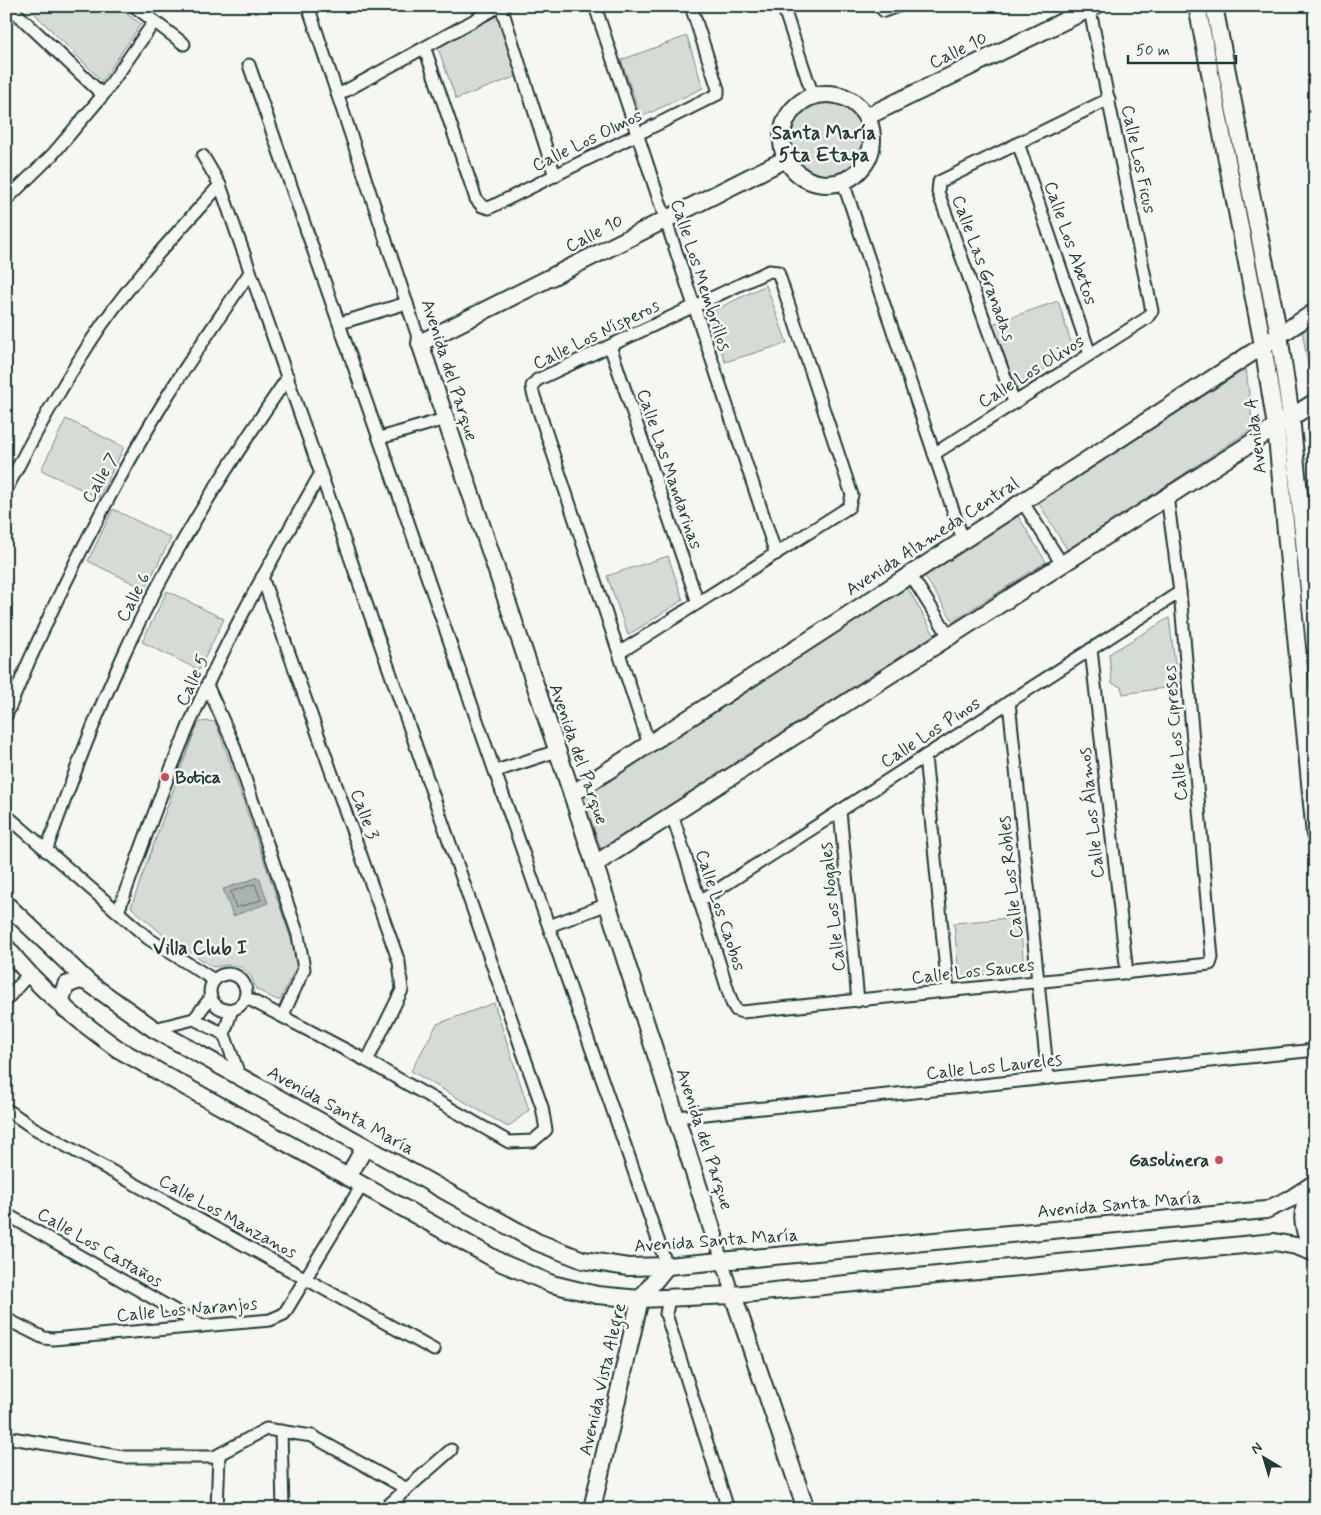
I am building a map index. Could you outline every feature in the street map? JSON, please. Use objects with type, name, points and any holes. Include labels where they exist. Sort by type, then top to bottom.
[{"type":"street","points":[[134,6],[184,44]]},
{"type":"street","points":[[310,9],[321,6]]},
{"type":"street","points":[[338,94],[425,49],[500,6],[555,176]]},
{"type":"street","name":"Calle Los Membrillos","points":[[595,6],[664,221],[776,554]]},
{"type":"street","name":"Calle Los Olmos","points":[[425,49],[476,199],[482,206],[489,208],[715,96],[718,89],[691,6]]},
{"type":"street","points":[[783,6],[813,96]]},
{"type":"street","points":[[879,7],[884,11],[898,6]]},
{"type":"street","name":"Avenida A","points":[[1197,6],[1263,345],[1276,427],[1315,835]]},
{"type":"street","name":"Avenida A","points":[[1214,6],[1279,335],[1315,647]]},
{"type":"street","name":"Calle Los Ficus","points":[[1091,7],[1152,311],[1147,318]]},
{"type":"street","name":"Calle 10","points":[[866,117],[1091,7]]},
{"type":"street","name":"Avenida del Parque","points":[[310,9],[572,794],[733,1295],[806,1509]]},
{"type":"street","points":[[13,12],[103,95]]},
{"type":"street","points":[[6,200],[53,154],[103,95],[154,22]]},
{"type":"street","points":[[249,65],[667,1266]]},
{"type":"street","points":[[828,94],[844,97],[857,105],[866,117],[872,132],[869,154],[856,174],[843,182],[823,184],[804,178],[794,170],[786,159],[782,144],[783,129],[789,115],[800,103],[813,96],[828,94]]},
{"type":"street","name":"Calle Las Granadas","points":[[1014,402],[938,188],[939,182],[1109,99]]},
{"type":"street","name":"Calle Los Abetos","points":[[1018,143],[1090,354]]},
{"type":"street","points":[[204,156],[220,185],[288,377],[542,1107],[546,1130],[534,1141],[510,1142],[283,1015],[245,997]]},
{"type":"street","name":"Calle 10","points":[[420,343],[786,159]]},
{"type":"street","points":[[843,182],[963,540]]},
{"type":"street","points":[[6,490],[39,425],[92,340],[152,260],[220,185]]},
{"type":"street","name":"Calle Los Nísperos","points":[[649,744],[532,386],[537,380],[693,306],[769,271],[778,272],[852,495],[848,507],[776,554]]},
{"type":"street","name":"Calle 7","points":[[6,716],[32,652],[96,521],[169,394],[250,272]]},
{"type":"street","points":[[340,323],[407,303]]},
{"type":"street","name":"Avenida Alameda Central","points":[[572,794],[1315,312]]},
{"type":"street","name":"Calle Los Olivos","points":[[934,454],[1147,318]]},
{"type":"street","name":"Calle Las Mandarinas","points":[[610,346],[698,603]]},
{"type":"street","name":"Calle 6","points":[[46,851],[82,751],[129,644],[173,558],[228,466],[288,377]]},
{"type":"street","points":[[595,864],[1315,402]]},
{"type":"street","points":[[380,438],[446,419]]},
{"type":"street","name":"Calle 5","points":[[118,912],[160,799],[207,684],[262,577],[321,474]]},
{"type":"street","name":"Calle Los Cipreses","points":[[1168,496],[1180,592],[1212,958],[1212,962],[1207,964]]},
{"type":"street","points":[[1022,501],[1062,564]]},
{"type":"street","points":[[619,653],[776,554]]},
{"type":"street","points":[[910,574],[949,636]]},
{"type":"street","name":"Calle 3","points":[[262,577],[399,962],[402,990],[367,1061]]},
{"type":"street","name":"Calle Los Pinos","points":[[700,901],[1180,592]]},
{"type":"street","name":"Calle Los Álamos","points":[[1090,649],[1127,973]]},
{"type":"street","points":[[207,684],[234,743],[298,935],[304,969],[283,1015]]},
{"type":"street","name":"Calle Los Robles","points":[[1009,702],[1048,1078]]},
{"type":"street","points":[[496,771],[557,751]]},
{"type":"street","points":[[925,756],[948,991]]},
{"type":"street","name":"Calle Los Nogales","points":[[840,811],[858,1001]]},
{"type":"street","name":"Calle Los Caobos","points":[[672,814],[732,1003],[736,1010],[742,1012]]},
{"type":"street","points":[[6,815],[149,939],[214,980]]},
{"type":"street","name":"Avenida Santa María","points":[[6,904],[89,983],[154,1029],[537,1242],[583,1260],[628,1267],[667,1266],[1266,1210],[1292,1198],[1315,1183]]},
{"type":"street","points":[[549,926],[608,904]]},
{"type":"street","points":[[6,947],[28,975],[65,1009],[118,1049],[502,1263],[552,1284],[597,1295],[640,1299],[733,1295],[1274,1242],[1315,1252]]},
{"type":"street","name":"Calle Los Sauces","points":[[742,1012],[1207,964]]},
{"type":"street","points":[[224,974],[234,974],[246,986],[245,997],[242,1003],[232,1009],[222,1008],[211,997],[210,991],[214,980],[224,974]]},
{"type":"street","points":[[6,1000],[28,975]]},
{"type":"street","points":[[65,1009],[61,999],[66,985],[80,980],[89,983]]},
{"type":"street","points":[[154,1029],[194,1019],[211,997]]},
{"type":"street","points":[[232,1009],[224,1034],[240,1077]]},
{"type":"street","points":[[194,1019],[224,1034]]},
{"type":"street","name":"Calle Los Laureles","points":[[677,1117],[1315,1050]]},
{"type":"street","name":"Calle Los Manzanos","points":[[6,1109],[32,1127],[434,1350]]},
{"type":"street","points":[[355,1181],[365,1147]]},
{"type":"street","name":"Calle Los Naranjos","points":[[6,1319],[44,1338],[53,1339],[270,1320],[284,1314],[305,1279],[355,1181]]},
{"type":"street","points":[[1315,1183],[1307,1196],[1303,1211],[1303,1226],[1308,1241],[1315,1252]]},
{"type":"street","name":"Calle Los Castaños","points":[[6,1214],[202,1326]]},
{"type":"street","name":"Avenida Vista Alegre","points":[[592,1509],[640,1299],[667,1266]]},
{"type":"street","points":[[669,1298],[666,1314],[728,1509]]},
{"type":"street","points":[[6,1437],[123,1457],[214,1457],[266,1429],[312,1436],[407,1489]]},
{"type":"street","points":[[281,1431],[283,1509]]},
{"type":"street","points":[[384,1509],[451,1450]]},
{"type":"street","points":[[217,1509],[219,1455]]},
{"type":"shaded area","points":[[32,6],[116,6],[141,24],[102,81],[30,9]]},
{"type":"shaded area","points":[[499,10],[520,75],[456,99],[438,48]]},
{"type":"shaded area","points":[[687,36],[703,88],[641,117],[621,60]]},
{"type":"shaded area","points":[[827,103],[841,106],[853,114],[861,126],[864,140],[861,154],[853,166],[841,174],[827,177],[813,174],[801,166],[793,154],[790,140],[793,126],[801,114],[813,106]]},
{"type":"shaded area","points":[[766,285],[787,343],[725,362],[709,313]]},
{"type":"shaded area","points":[[1058,301],[1073,349],[1016,389],[992,324]]},
{"type":"shaded area","points":[[1315,322],[1315,393],[1313,394],[1302,330]]},
{"type":"shaded area","points":[[1246,369],[1253,428],[1068,551],[1038,502]]},
{"type":"shaded area","points":[[66,419],[124,447],[99,498],[41,470]]},
{"type":"shaded area","points":[[113,509],[171,538],[145,589],[88,561]]},
{"type":"shaded area","points":[[1018,516],[1046,562],[953,621],[924,575]]},
{"type":"shaded area","points":[[668,556],[683,600],[628,635],[607,576]]},
{"type":"shaded area","points":[[907,587],[935,636],[601,849],[582,796]]},
{"type":"shaded area","points":[[167,591],[224,619],[199,670],[142,642]]},
{"type":"shaded area","points":[[1169,618],[1178,686],[1123,694],[1121,687],[1112,683],[1109,654]]},
{"type":"shaded area","points":[[200,722],[215,722],[218,728],[298,959],[298,964],[280,1000],[256,989],[251,976],[241,967],[228,965],[213,967],[161,933],[131,907],[195,730]]},
{"type":"shaded area","points":[[1020,917],[1024,971],[959,977],[954,923]]},
{"type":"shaded area","points":[[494,1003],[529,1110],[508,1127],[411,1071],[437,1024]]},
{"type":"water","points":[[259,877],[268,903],[233,916],[223,889]]},
{"type":"place","name":"Botica","points":[[165,777]]},
{"type":"place","name":"Gasolinera","points":[[1219,1160]]},
{"type":"district","name":"Santa María 5ta Etapa","points":[[824,143]]},
{"type":"district","name":"Villa Club I","points":[[200,947]]}]
